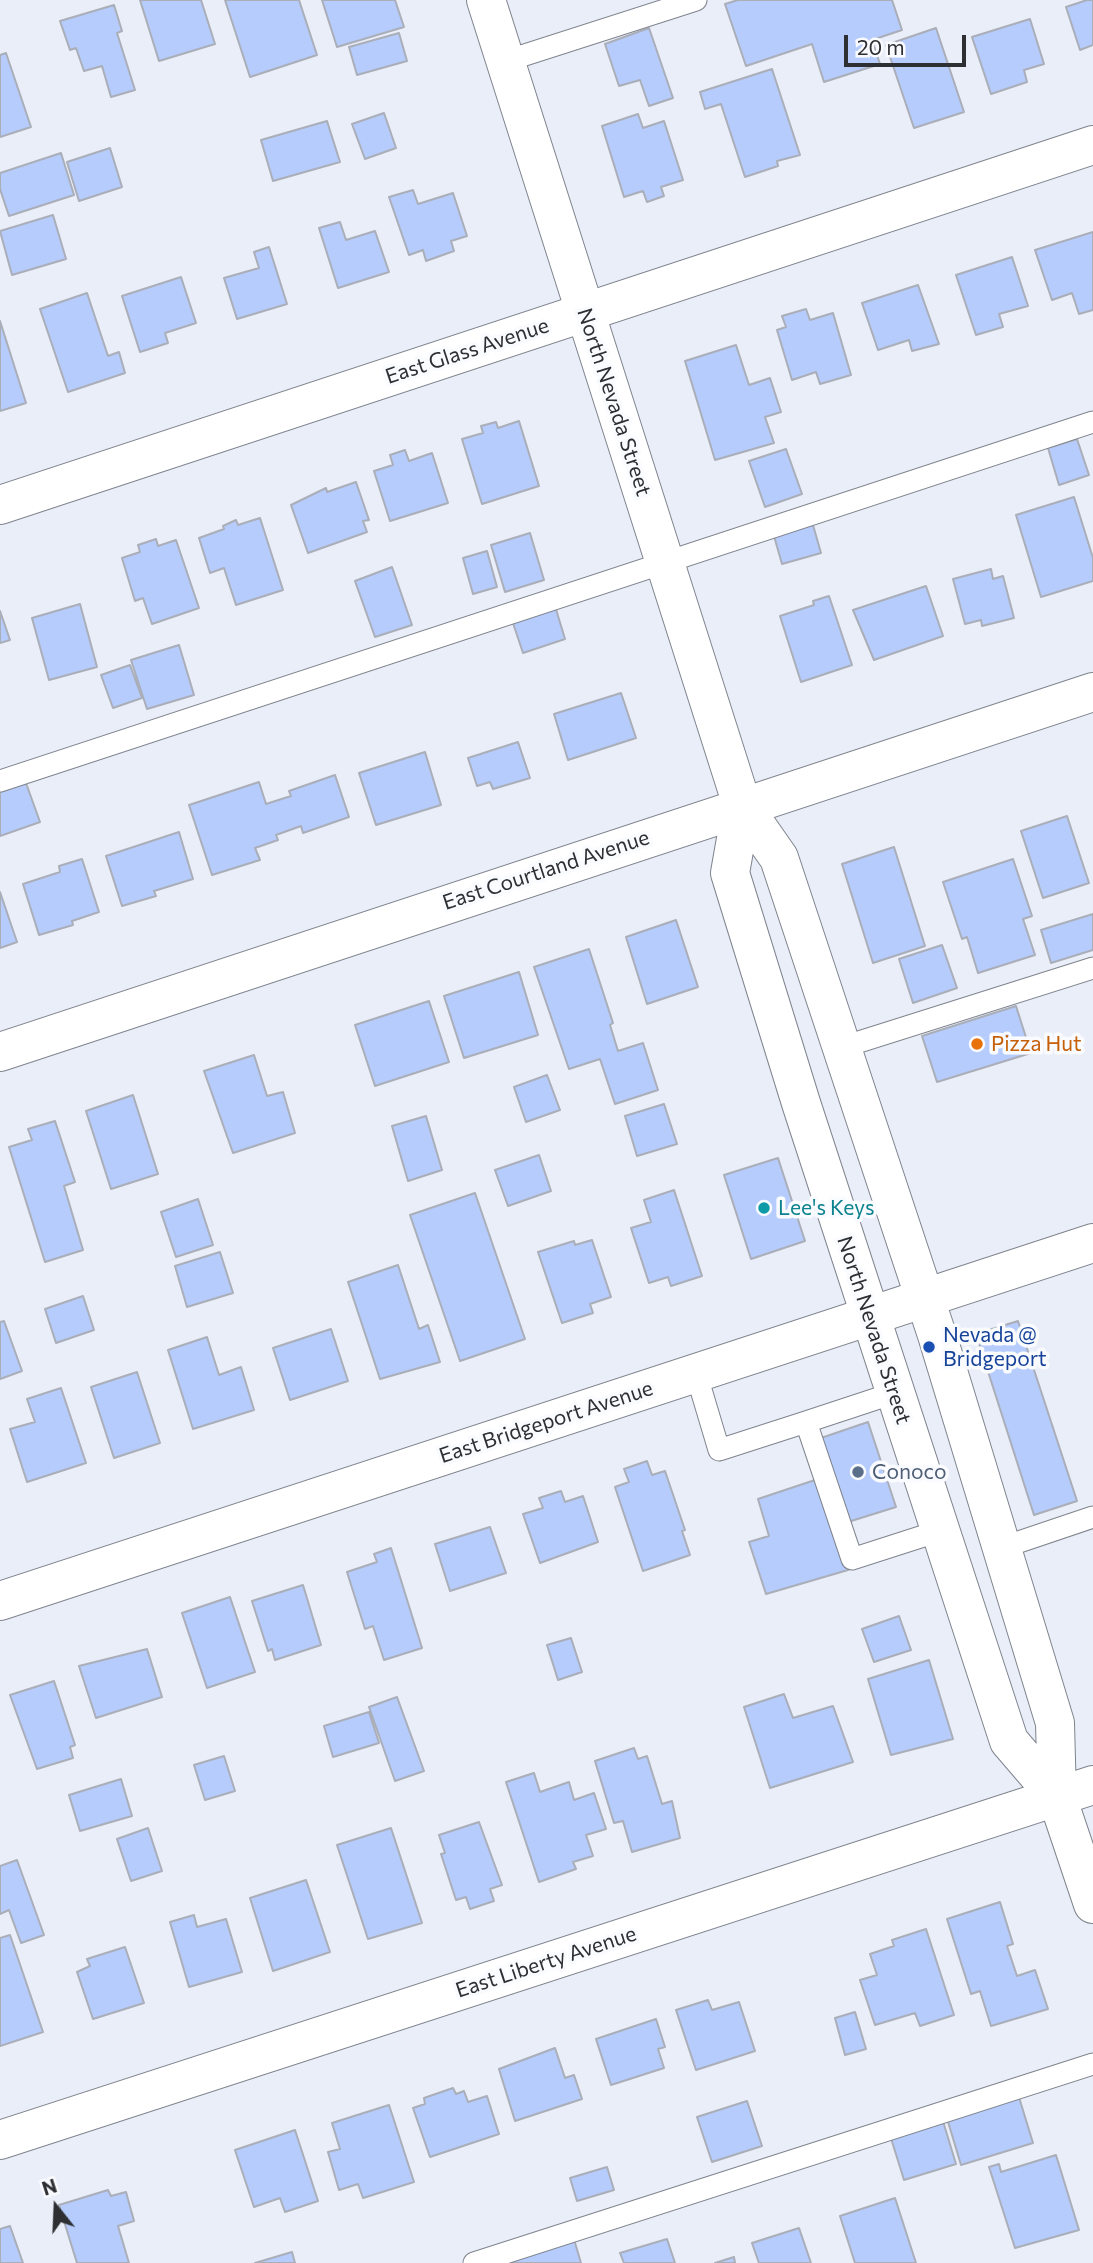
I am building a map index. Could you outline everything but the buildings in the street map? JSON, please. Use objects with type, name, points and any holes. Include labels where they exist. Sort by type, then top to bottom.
[{"type":"street","name":"North Nevada Street","points":[[486,0],[742,805],[779,858],[844,1047],[925,1298],[1004,1547],[1055,1723],[1057,1797],[1093,1904]]},
{"type":"street","name":"East Glass Avenue","points":[[0,505],[1093,145]]},
{"type":"street","name":"East Courtland Avenue","points":[[0,1052],[742,805],[1093,692]]},
{"type":"street","name":"North Nevada Street","points":[[742,805],[730,873],[869,1316],[1009,1741],[1057,1797]]},
{"type":"street","name":"East Bridgeport Avenue","points":[[0,1601],[1093,1243]]},
{"type":"street","name":"East Liberty Avenue","points":[[0,2140],[1093,1785]]},
{"type":"lane","points":[[506,61],[696,0]]},
{"type":"lane","points":[[0,781],[1093,422]]},
{"type":"lane","points":[[844,1047],[1093,968]]},
{"type":"lane","points":[[696,1373],[719,1450],[894,1393]]},
{"type":"lane","points":[[806,1422],[852,1559],[939,1531]]},
{"type":"lane","points":[[1004,1547],[1093,1517]]},
{"type":"lane","points":[[474,2263],[1093,2064]]},
{"type":"place","name":"Pizza Hut","points":[[977,1044]]},
{"type":"place","name":"Lee's Keys","points":[[764,1208]]},
{"type":"place","name":"Nevada @ Bridgeport","points":[[929,1347]]},
{"type":"place","name":"Conoco","points":[[858,1472]]}]
